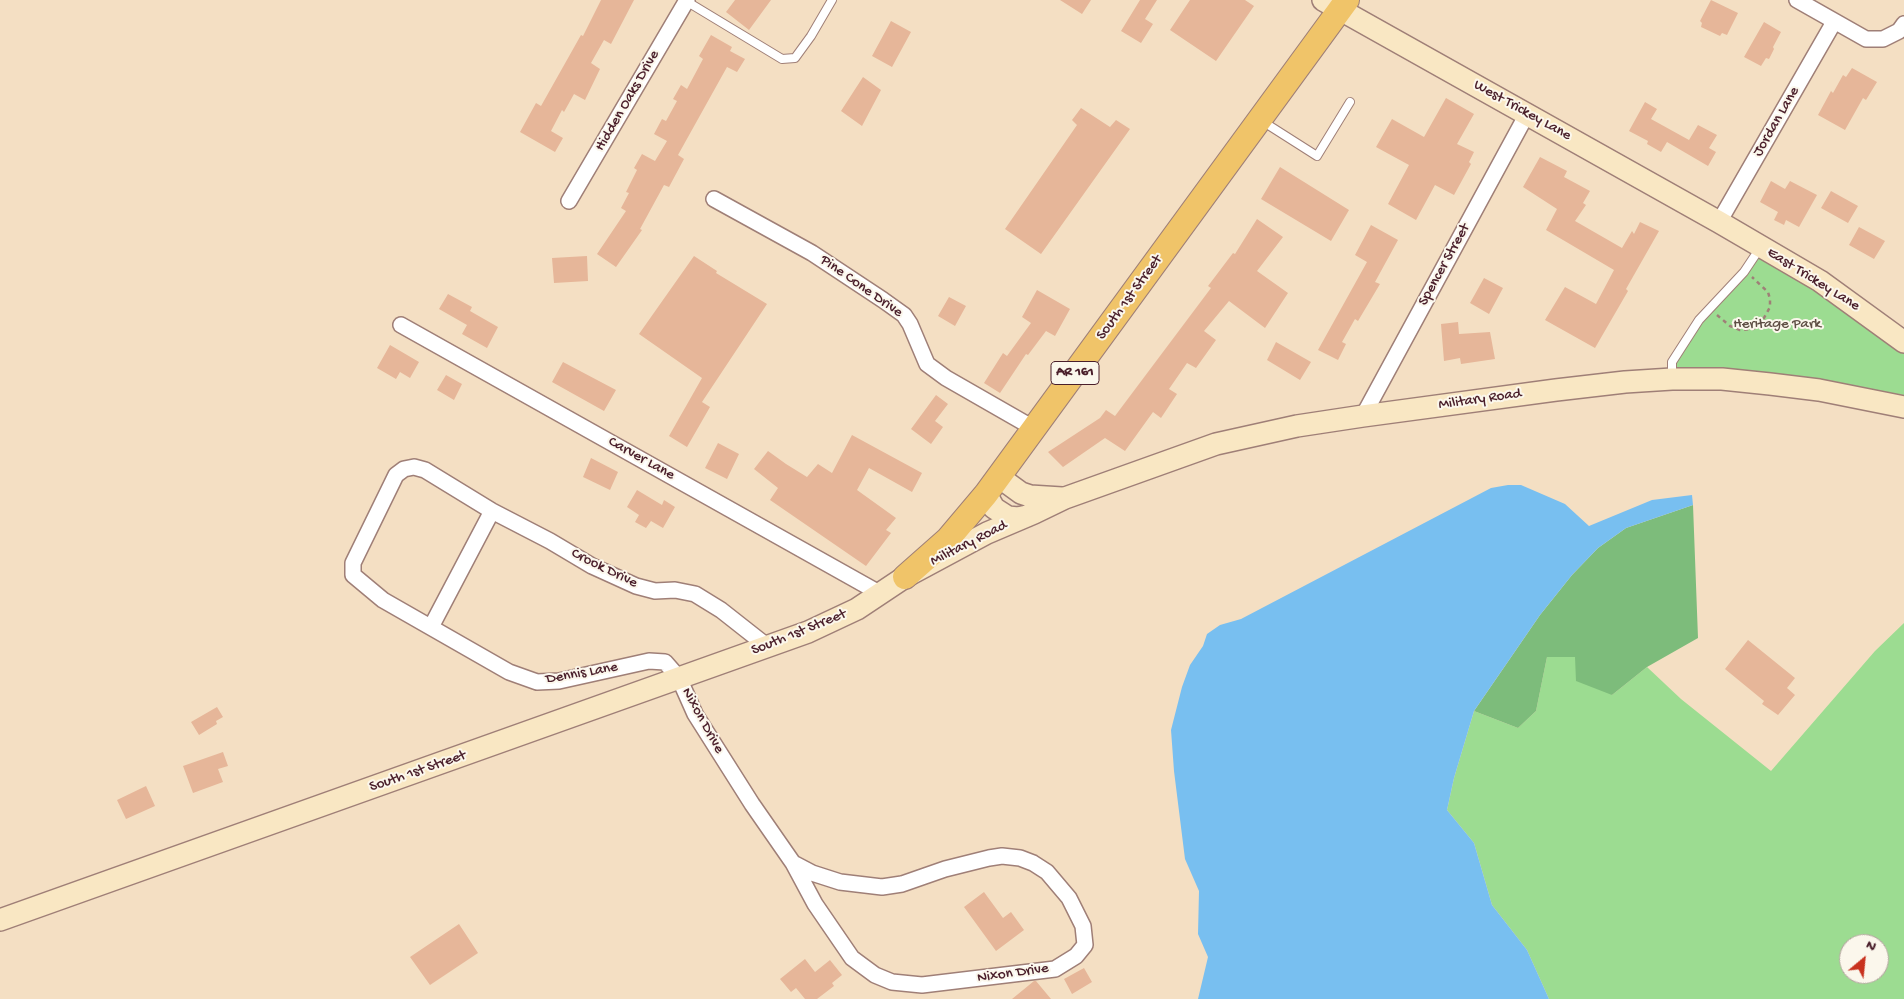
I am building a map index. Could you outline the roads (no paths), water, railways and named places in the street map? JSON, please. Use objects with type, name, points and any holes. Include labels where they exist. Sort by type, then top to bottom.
[{"type":"main road","name":"West Trickey Lane","points":[[1337,3],[1527,114],[1719,222]]},
{"type":"main road","name":"South 1st Street","points":[[0,920],[768,647],[808,632],[857,609],[881,594],[905,577],[948,539],[993,485],[1260,120],[1337,3]]},
{"type":"main road","name":"East Trickey Lane","points":[[1719,222],[1820,282],[1904,342]]},
{"type":"main road","name":"Military Road","points":[[905,577],[987,533],[1065,498],[1216,444],[1297,426],[1556,390],[1672,379],[1722,380],[1770,384],[1819,390],[1904,407]]},
{"type":"main road","name":"Military Road","points":[[1034,513],[1018,518],[1008,517],[994,508],[993,485],[1030,496],[1065,498]]},
{"type":"street","name":"Hidden Oaks Drive","points":[[570,201],[687,0]]},
{"type":"street","points":[[1797,0],[1866,39],[1882,39],[1899,31],[1904,24]]},
{"type":"street","name":"Jordan Lane","points":[[1719,222],[1834,22]]},
{"type":"street","name":"Spencer Street","points":[[1363,416],[1527,114]]},
{"type":"street","name":"Pine Cone Drive","points":[[714,200],[812,253],[883,300],[904,315],[910,324],[927,364],[946,378],[1035,429]]},
{"type":"street","name":"Carver Lane","points":[[401,325],[881,594]]},
{"type":"street","name":"Crook Drive","points":[[431,627],[383,600],[353,574],[353,563],[396,475],[404,469],[414,467],[425,470],[492,511],[550,541],[592,566],[636,586],[654,590],[675,590],[695,594],[721,610],[768,647]]},
{"type":"street","points":[[431,627],[492,511]]},
{"type":"street","name":"Dennis Lane","points":[[431,627],[509,672],[537,682],[559,681],[648,661],[664,662],[679,678]]},
{"type":"street","name":"Nixon Drive","points":[[679,678],[695,714],[752,804],[793,863],[815,904],[852,958],[875,975],[892,982],[922,985],[1056,969],[1076,956],[1084,945],[1082,926],[1064,892],[1047,872],[1033,863],[1020,858],[1002,856],[989,858],[944,869],[902,884],[882,887],[840,882],[812,873],[793,863]]},
{"type":"lane","points":[[687,0],[782,59],[795,58],[811,36],[832,0]]},
{"type":"lane","points":[[1260,120],[1316,156],[1350,102]]},
{"type":"lane","points":[[1672,379],[1672,362],[1699,320],[1744,272],[1762,247]]},
{"type":"water","points":[[1521,485],[1565,504],[1589,526],[1652,500],[1692,495],[1693,505],[1626,528],[1598,548],[1572,575],[1540,615],[1474,711],[1454,778],[1447,810],[1474,843],[1492,905],[1527,950],[1549,999],[1198,999],[1208,957],[1198,934],[1199,891],[1185,859],[1171,730],[1182,687],[1190,665],[1203,646],[1207,634],[1220,625],[1241,619],[1491,488]]},
{"type":"park label","name":"Heritage Park","points":[[1777,325]]}]
